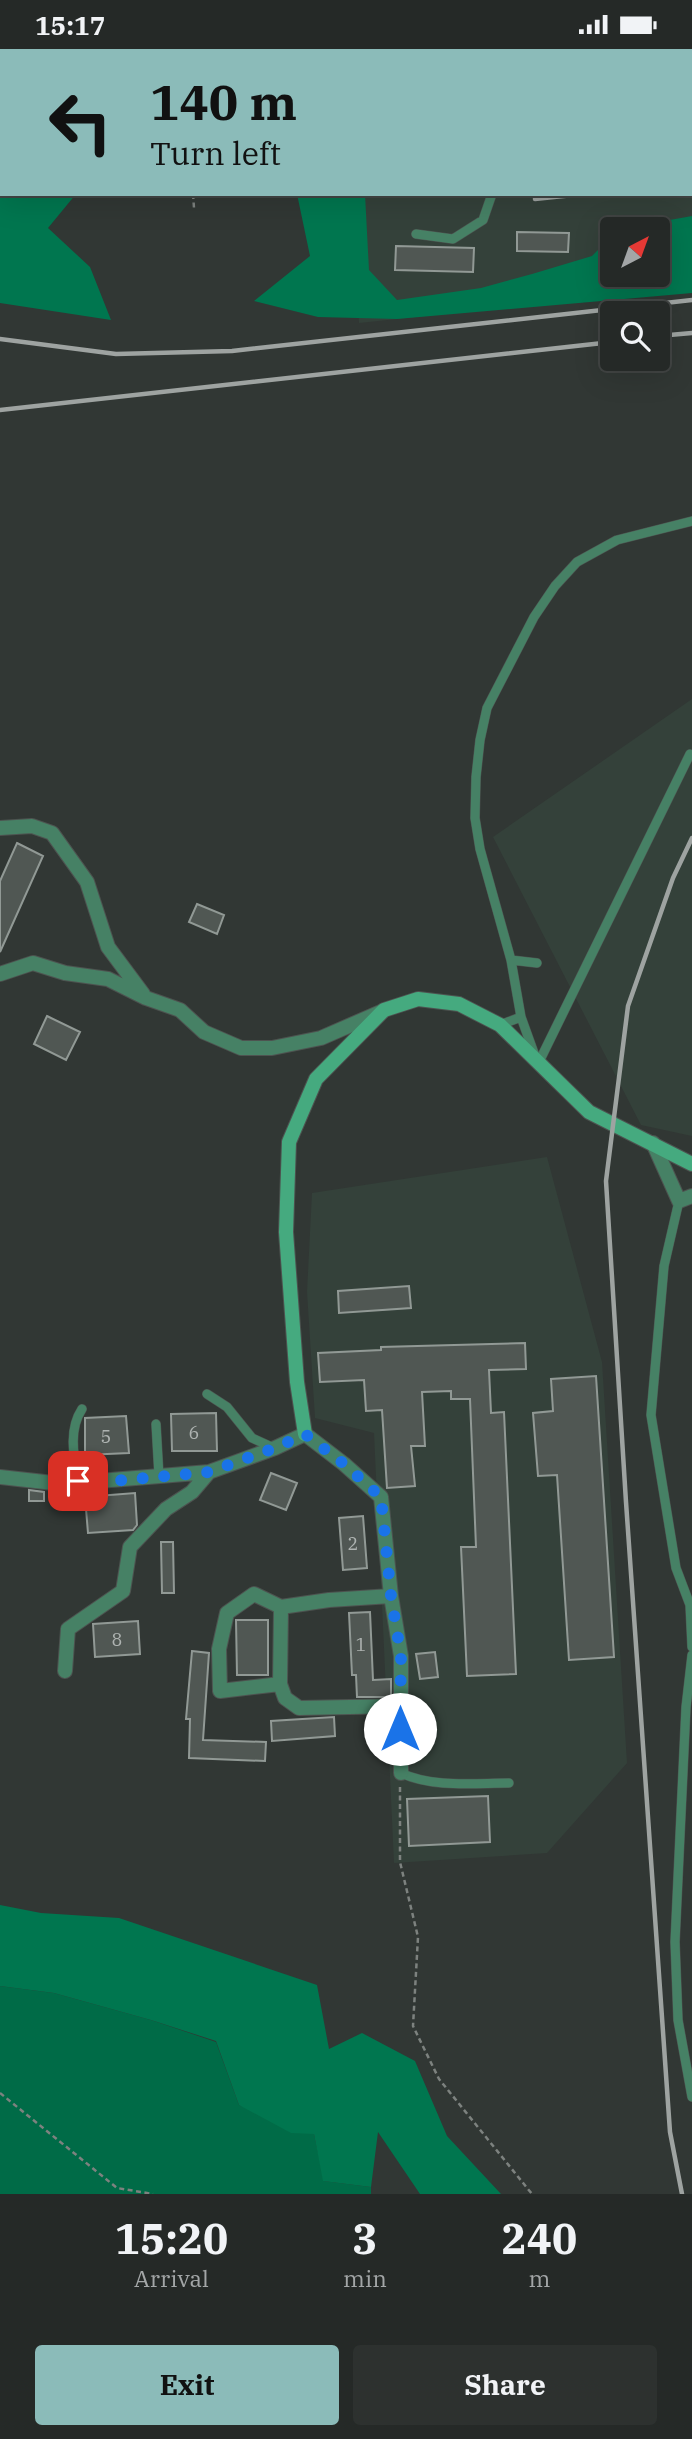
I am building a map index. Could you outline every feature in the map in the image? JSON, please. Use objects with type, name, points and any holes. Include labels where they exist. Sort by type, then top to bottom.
[{"type":"street","points":[[0,828],[32,826],[52,833],[87,882],[108,947],[146,998]]},
{"type":"street","points":[[0,974],[33,963],[65,974],[108,979],[146,998],[180,1010],[204,1032],[241,1048],[272,1048],[321,1038],[384,1010],[418,999],[459,1004],[500,1025],[589,1112],[692,1164]]},
{"type":"street","points":[[384,1010],[316,1079],[289,1142],[286,1232],[297,1382],[305,1434],[381,1497],[391,1596],[401,1656],[401,1773]]},
{"type":"street","points":[[653,1143],[686,1198]]},
{"type":"street","points":[[0,1477],[62,1484],[209,1472],[305,1434]]},
{"type":"street","points":[[65,1671],[68,1629],[123,1591],[130,1547],[166,1509],[192,1492],[209,1472]]},
{"type":"street","points":[[280,1684],[220,1691],[219,1649],[227,1613],[254,1594],[281,1607],[329,1600],[391,1596]]},
{"type":"street","points":[[281,1607],[280,1684],[285,1698],[299,1708],[400,1706]]},
{"type":"lane","points":[[416,234],[453,239],[483,220],[491,196]]},
{"type":"lane","points":[[538,1064],[521,1017],[511,960],[480,849],[475,818],[480,740],[487,708],[534,617],[555,586],[577,562],[617,540],[692,520]]},
{"type":"lane","points":[[538,1064],[690,754]]},
{"type":"lane","points":[[511,960],[537,963]]},
{"type":"lane","points":[[500,1025],[521,1017]]},
{"type":"lane","points":[[686,1198],[664,1266],[651,1415],[676,1568],[690,1605],[692,1647]]},
{"type":"lane","points":[[207,1394],[228,1407],[252,1438],[275,1448]]},
{"type":"lane","points":[[78,1481],[73,1452],[75,1419],[82,1409]]},
{"type":"lane","points":[[156,1424],[159,1476]]},
{"type":"lane","points":[[692,1655],[686,1706],[675,1942],[678,2020],[692,2097]]},
{"type":"lane","points":[[401,1773],[412,1779],[509,1783]]},
{"type":"path","points":[[193,196],[194,208]]},
{"type":"path","points":[[401,1773],[400,1862],[418,1937],[413,2026],[439,2079],[532,2194]]},
{"type":"path","points":[[0,2093],[117,2188],[153,2194]]},
{"type":"shaded area","points":[[350,196],[692,196],[692,273],[670,282],[670,217],[600,217],[600,287],[656,287],[638,294],[359,323]]},
{"type":"shaded area","points":[[692,699],[692,1136],[641,1125],[493,837]]},
{"type":"shaded area","points":[[547,1157],[602,1362],[627,1763],[547,1853],[394,1863],[374,1433],[315,1418],[307,1292],[312,1193]]},
{"type":"green space","points":[[0,196],[74,196],[48,228],[90,267],[111,320],[0,303]]},
{"type":"green space","points":[[297,196],[365,196],[369,270],[397,300],[481,288],[592,256],[600,248],[600,287],[670,287],[670,220],[692,216],[692,293],[397,319],[318,317],[254,301],[310,256]]},
{"type":"green space","points":[[0,1905],[41,1913],[119,1918],[317,1985],[329,2049],[362,2033],[415,2061],[447,2136],[501,2194],[420,2194],[378,2132],[371,2187],[323,2181],[314,2134],[291,2133],[239,2105],[216,2041],[54,1993],[0,1986]]},
{"type":"green space","points":[[0,1986],[54,1993],[151,2020],[216,2042],[239,2105],[314,2134],[324,2181],[371,2187],[371,2194],[0,2194]]},
{"type":"building","points":[[517,232],[569,233],[568,252],[517,251]]},
{"type":"building","points":[[396,246],[474,248],[473,272],[395,270]]},
{"type":"building","points":[[17,843],[43,856],[0,952],[0,881]]},
{"type":"building","points":[[197,904],[224,915],[217,934],[189,922]]},
{"type":"building","points":[[47,1016],[80,1032],[66,1060],[34,1044]]},
{"type":"building","points":[[409,1286],[411,1308],[339,1313],[338,1291]]},
{"type":"building","points":[[525,1343],[526,1369],[489,1370],[491,1413],[504,1412],[516,1674],[467,1676],[461,1547],[476,1547],[470,1399],[451,1399],[451,1391],[422,1392],[425,1446],[411,1446],[415,1486],[387,1488],[382,1410],[366,1411],[364,1380],[320,1382],[318,1353],[381,1350],[381,1347]]},
{"type":"building","points":[[596,1376],[614,1657],[569,1660],[557,1475],[538,1476],[533,1413],[553,1411],[551,1379]]},
{"type":"building","points":[[216,1413],[217,1451],[172,1451],[171,1414]]},
{"type":"building","points":[[126,1416],[129,1453],[85,1455],[85,1418]]},
{"type":"building","points":[[271,1473],[297,1483],[286,1510],[260,1500]]},
{"type":"building","points":[[29,1490],[44,1492],[44,1501],[29,1501]]},
{"type":"building","points":[[135,1493],[137,1525],[133,1530],[88,1533],[85,1497]]},
{"type":"building","points":[[363,1516],[367,1568],[343,1570],[339,1518]]},
{"type":"building","points":[[161,1542],[173,1542],[174,1593],[162,1593]]},
{"type":"building","points":[[370,1612],[373,1680],[391,1679],[391,1697],[357,1697],[356,1675],[352,1675],[349,1613]]},
{"type":"building","points":[[236,1620],[268,1620],[268,1675],[237,1675]]},
{"type":"building","points":[[138,1621],[140,1654],[95,1657],[93,1624]]},
{"type":"building","points":[[192,1651],[209,1653],[203,1740],[266,1742],[265,1761],[189,1758],[190,1719],[186,1719]]},
{"type":"building","points":[[435,1652],[438,1677],[420,1679],[416,1654]]},
{"type":"building","points":[[334,1717],[335,1736],[272,1741],[271,1721]]},
{"type":"building","points":[[488,1796],[490,1842],[409,1846],[407,1799]]},
{"type":"railway","points":[[535,199],[564,196]]},
{"type":"railway","points":[[0,339],[116,354],[232,351],[692,300]]},
{"type":"railway","points":[[670,335],[692,333]]},
{"type":"railway","points":[[0,410],[600,343]]},
{"type":"railway","points":[[682,2194],[670,2132],[606,1181],[628,1006],[673,878],[692,838]]},
{"type":"route","points":[[78,1481],[114,1481],[209,1472],[305,1434],[344,1464],[381,1497],[391,1596],[401,1656],[400,1729]]}]
